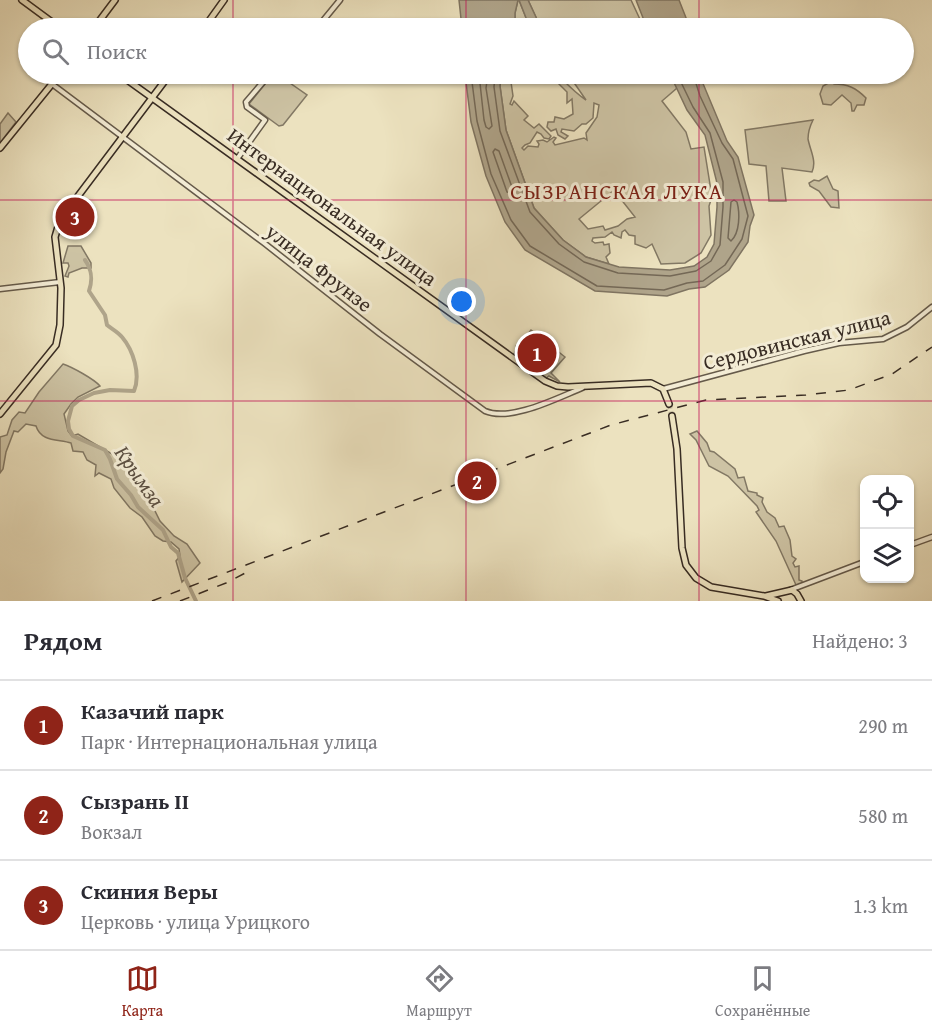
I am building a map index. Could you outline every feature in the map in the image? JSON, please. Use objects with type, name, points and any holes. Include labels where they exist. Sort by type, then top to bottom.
[{"type":"main road","points":[[21,0],[46,18]]},
{"type":"main road","points":[[102,18],[115,0]]},
{"type":"main road","points":[[211,18],[224,0]]},
{"type":"main road","points":[[0,148],[52,84]]},
{"type":"main road","name":"Интернациональная улица","points":[[133,84],[545,381],[568,390],[644,383],[651,383],[663,389]]},
{"type":"main road","points":[[0,414],[56,345],[60,325],[61,282],[55,237],[60,220],[162,84]]},
{"type":"main road","points":[[663,389],[669,404]]},
{"type":"main road","points":[[672,416],[677,449],[682,548],[686,565],[696,578],[711,587],[764,596],[779,601],[782,594],[788,590]]},
{"type":"main road","points":[[764,596],[788,590],[794,591],[800,599]]},
{"type":"street","points":[[325,18],[340,0]]},
{"type":"street","name":"улица Фрунзе","points":[[52,84],[380,334],[485,411],[495,414],[537,406],[568,390]]},
{"type":"street","points":[[237,159],[265,120],[247,107],[247,101],[261,84]]},
{"type":"street","points":[[0,290],[61,282]]},
{"type":"street","name":"Сердовинская улица","points":[[663,389],[839,343],[883,339],[907,327],[932,307]]},
{"type":"street","points":[[914,543],[932,537]]},
{"type":"street","points":[[788,590],[860,563]]},
{"type":"street","points":[[800,599],[802,585]]},
{"type":"shaded area","points":[[519,0],[526,18],[515,18]]},
{"type":"shaded area","points":[[528,0],[631,0],[639,18],[536,18]]},
{"type":"shaded area","points":[[265,84],[291,84],[307,95],[283,125],[279,126],[249,104]]},
{"type":"shaded area","points":[[500,84],[511,84],[513,96],[510,104],[512,105],[514,101],[528,116],[524,120],[534,128],[539,124],[551,136],[549,139],[544,138],[537,132],[530,143],[522,148],[524,150],[528,146],[538,147],[537,141],[547,142],[554,137],[556,138],[553,142],[555,145],[584,138],[587,140],[586,133],[597,117],[599,105],[594,103],[593,118],[574,131],[562,129],[561,132],[568,136],[565,139],[558,135],[556,129],[551,131],[547,127],[548,122],[554,122],[555,117],[564,119],[573,114],[572,99],[567,103],[567,92],[559,84],[567,84],[586,100],[575,84],[675,84],[677,88],[662,101],[686,132],[691,149],[704,147],[712,197],[709,206],[711,235],[701,253],[685,263],[661,264],[652,244],[646,248],[635,244],[635,236],[629,235],[625,230],[621,238],[612,232],[605,237],[593,238],[592,241],[595,243],[609,244],[610,253],[606,257],[609,264],[586,257],[563,240],[534,208],[506,130]],"holes":[[[618,187],[623,194],[620,198],[635,217],[605,230],[603,226],[588,229],[579,219]]]},
{"type":"shaded area","points":[[834,84],[852,87],[866,98],[864,105],[857,105],[852,111],[851,103],[842,95],[831,105],[823,104],[820,94],[823,86]]},
{"type":"shaded area","points":[[8,113],[16,122],[0,143],[0,124]]},
{"type":"shaded area","points":[[813,120],[808,139],[813,160],[812,172],[782,168],[786,201],[769,201],[766,166],[749,164],[745,130]]},
{"type":"shaded area","points":[[827,176],[833,189],[838,191],[839,208],[831,207],[819,191],[810,186],[809,183],[814,180],[819,181]]},
{"type":"shaded area","points":[[68,246],[81,246],[91,263],[91,268],[82,268],[69,273],[68,277],[65,276],[69,266],[68,263],[63,263]]},
{"type":"shaded area","points":[[531,330],[565,357],[551,373],[560,382],[549,376],[545,379],[513,356],[518,343],[520,344]]},
{"type":"shaded area","points":[[63,364],[83,373],[100,386],[78,397],[71,404],[64,414],[68,431],[72,436],[78,434],[131,465],[137,472],[144,498],[153,507],[160,521],[174,536],[187,544],[200,563],[182,582],[176,561],[180,556],[179,549],[171,542],[163,541],[155,536],[142,517],[130,508],[114,488],[111,479],[99,473],[95,476],[96,465],[87,460],[83,452],[73,451],[71,443],[46,437],[38,431],[36,426],[26,424],[18,432],[14,431],[0,473],[0,437],[7,435],[12,420],[19,412],[25,413],[39,392]]},
{"type":"shaded area","points":[[697,431],[707,443],[710,451],[735,469],[738,478],[744,477],[748,491],[757,493],[763,498],[762,502],[767,512],[775,518],[779,527],[784,526],[790,540],[792,556],[796,559],[793,563],[795,567],[799,566],[799,580],[802,584],[796,585],[776,541],[756,512],[759,510],[757,506],[728,476],[709,466],[696,440],[690,434]]},
{"type":"water","points":[[459,0],[518,0],[515,18],[461,18]]},
{"type":"water","points":[[519,0],[528,0],[536,18],[526,18]]},
{"type":"water","points":[[636,0],[679,0],[686,18],[643,18]]},
{"type":"water","points":[[466,84],[500,84],[506,130],[534,208],[563,240],[586,257],[619,267],[670,270],[694,266],[707,257],[714,244],[717,183],[705,135],[687,110],[675,84],[703,84],[727,141],[738,157],[754,215],[748,242],[729,270],[705,287],[667,296],[595,291],[525,250],[505,222],[486,176],[471,122]]},
{"type":"waterway","name":"Крымза","points":[[85,260],[91,275],[89,291],[105,315],[107,325],[120,335],[130,349],[137,377],[134,391],[110,390],[94,393],[79,400],[72,406],[68,421],[69,429],[73,436],[105,450],[117,479],[138,507],[163,530],[171,547],[178,553],[185,578],[196,601]]},
{"type":"tunnel","points":[[669,404],[672,416]]},
{"type":"railway","points":[[152,601],[611,425],[706,400],[806,395],[849,390],[892,374],[932,347]]},
{"type":"railway","points":[[180,601],[226,583],[251,570]]},
{"type":"place","name":"Скиния Веры","points":[[75,217]]},
{"type":"place","name":"Казачий парк","points":[[537,353]]},
{"type":"place","name":"Сызрань II","points":[[477,481]]},
{"type":"district","name":"СЫЗРАНСКАЯ ЛУКА","points":[[617,191]]}]
